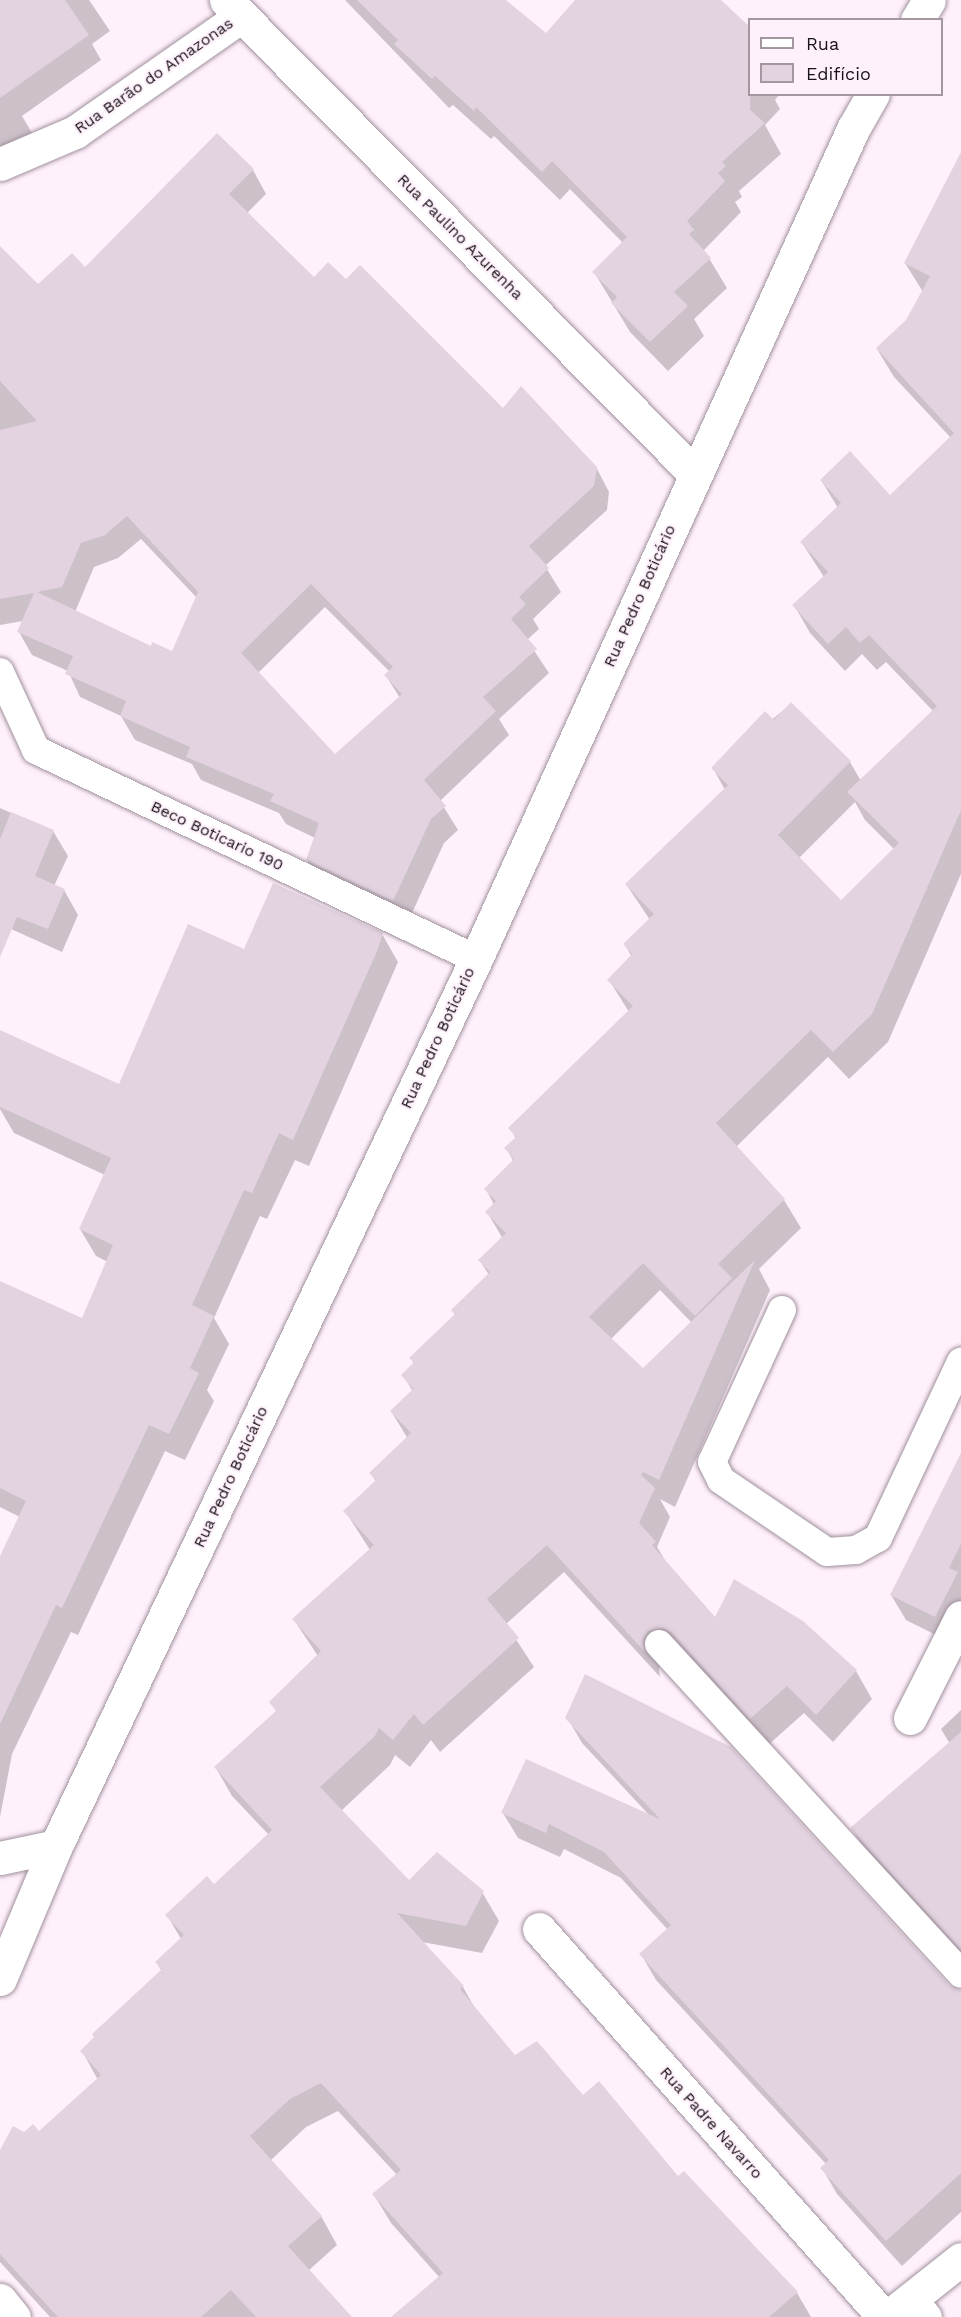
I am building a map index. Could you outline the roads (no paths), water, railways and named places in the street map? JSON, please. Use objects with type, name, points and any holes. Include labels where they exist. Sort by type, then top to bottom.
[{"type":"street","points":[[919,18],[929,0]]},
{"type":"street","name":"Rua Barão do Amazonas","points":[[0,165],[75,132],[233,8]]},
{"type":"street","name":"Rua Paulino Azurenha","points":[[233,8],[695,474]]},
{"type":"street","name":"Rua Pedro Boticário","points":[[0,1979],[56,1846],[476,959],[853,129],[872,96]]},
{"type":"street","points":[[910,1718],[961,1617]]},
{"type":"street","points":[[0,1858],[56,1846]]},
{"type":"street","name":"Rua Padre Navarro","points":[[539,1929],[903,2312]]},
{"type":"street","points":[[903,2312],[961,2259]]},
{"type":"street","points":[[0,2300],[14,2317]]},
{"type":"lane","name":"Beco Boticario 190","points":[[0,672],[36,750],[476,959]]},
{"type":"lane","points":[[782,1310],[712,1462],[722,1480],[827,1552],[856,1550],[878,1538],[961,1362]]},
{"type":"lane","points":[[659,1644],[961,1974]]}]
